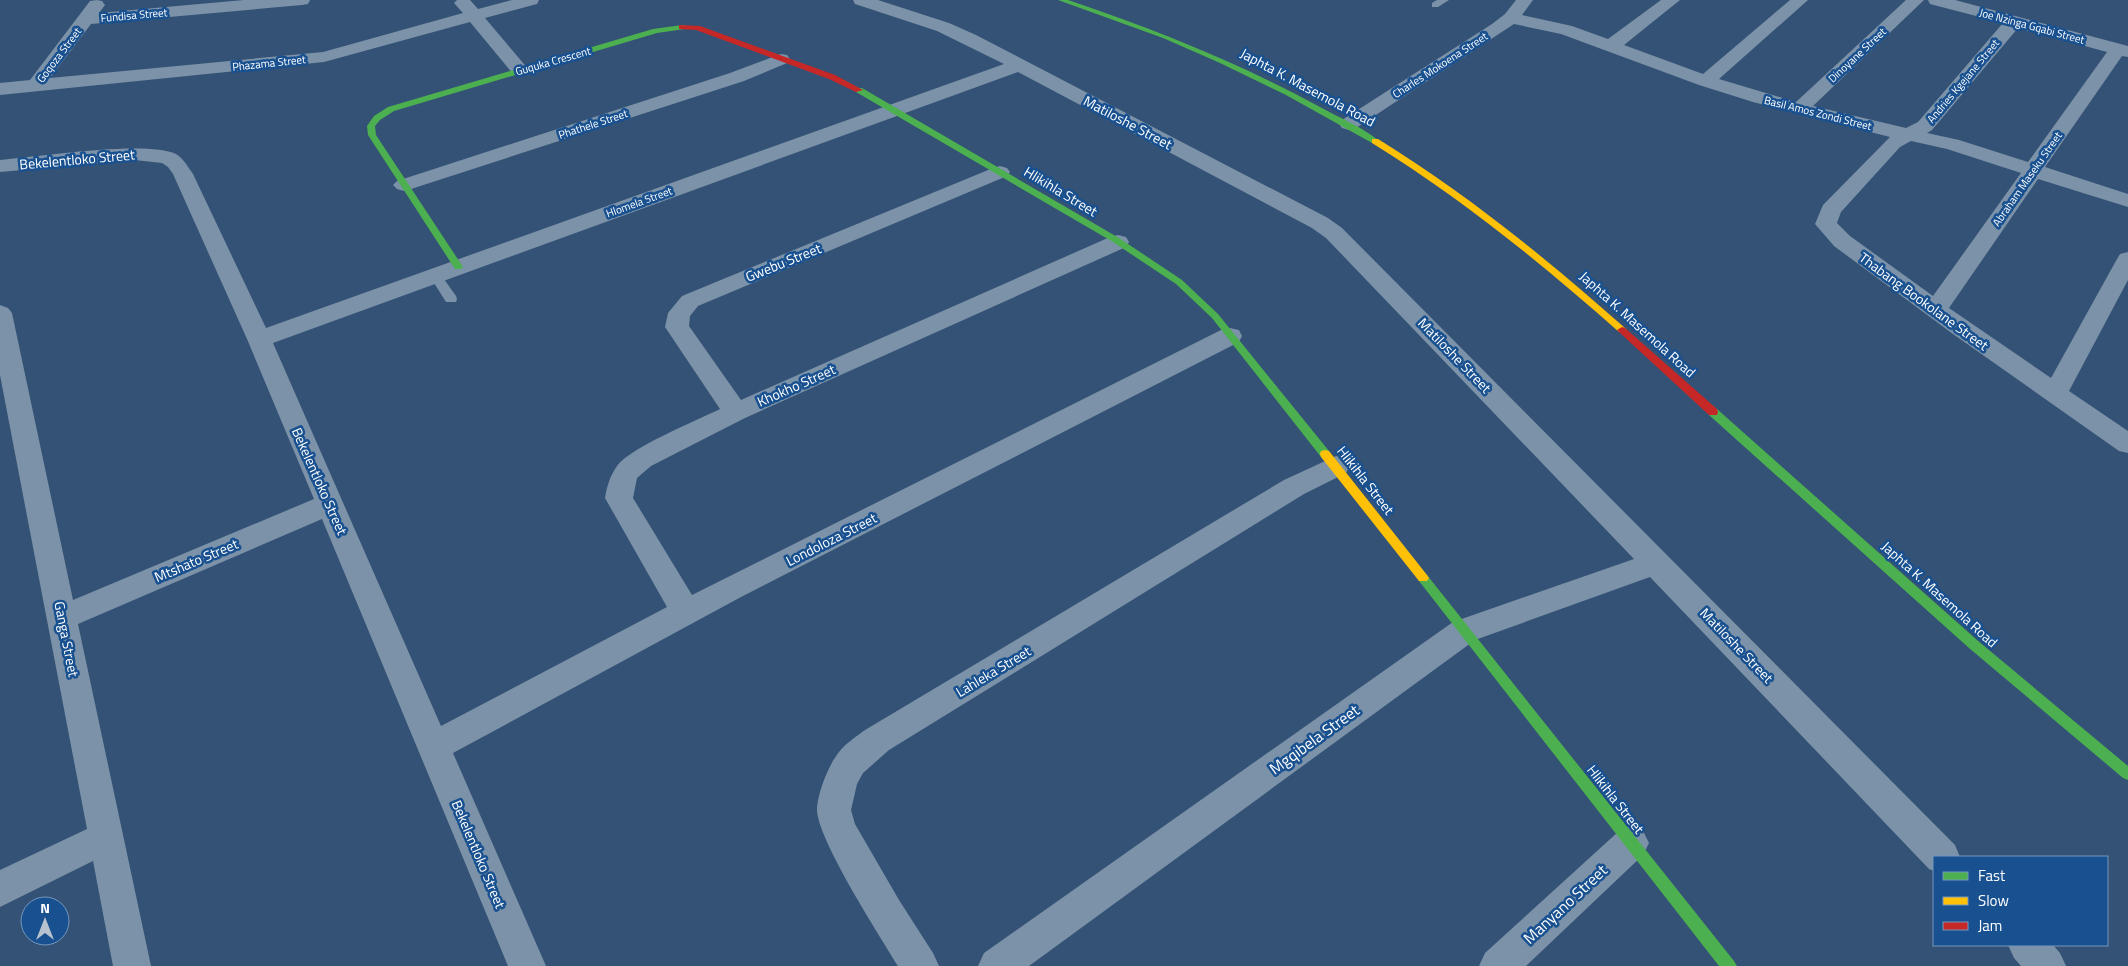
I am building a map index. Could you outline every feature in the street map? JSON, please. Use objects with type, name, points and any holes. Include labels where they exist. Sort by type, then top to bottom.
[{"type":"street","name":"Goqoza Street","points":[[35,86],[100,0]]},
{"type":"street","name":"Fundisa Street","points":[[86,19],[302,0]]},
{"type":"street","points":[[460,0],[520,70]]},
{"type":"street","name":"Phazama Street","points":[[0,89],[324,57],[531,0]]},
{"type":"street","name":"Matiloshe Street","points":[[861,0],[943,27],[1320,223],[1334,233],[1941,856]]},
{"type":"street","name":"Japhta K. Masemola Road","points":[[1061,0],[1142,26],[1224,60],[1349,124],[1424,170],[1496,222],[1557,272],[1973,644],[2128,774]]},
{"type":"street","name":"Charles Mokoena Street","points":[[1349,124],[1511,18],[1525,0]]},
{"type":"street","points":[[1610,46],[1672,0]]},
{"type":"street","points":[[1706,81],[1800,0]]},
{"type":"street","name":"Dinoyane Street","points":[[1799,109],[1916,0]]},
{"type":"street","name":"Joe Nzinga Gqabi Street","points":[[1936,0],[2123,50]]},
{"type":"street","name":"Basil Amos Zondi Street","points":[[1511,18],[1566,30],[1706,81],[1799,109],[1952,144],[2128,201]]},
{"type":"street","name":"Andries Kgejane Street","points":[[1908,134],[1925,126],[2014,21]]},
{"type":"street","name":"Guquka Crescent","points":[[458,267],[372,135],[371,126],[377,118],[391,109],[656,31],[684,27],[706,31],[845,82],[892,111]]},
{"type":"street","name":"Abraham Maseku Street","points":[[1936,309],[2034,169],[2123,50]]},
{"type":"street","name":"Phathele Street","points":[[404,185],[728,80],[781,59]]},
{"type":"street","name":"Hlomela Street","points":[[259,338],[1019,65]]},
{"type":"street","name":"Hlikihla Street","points":[[892,111],[1118,242],[1177,280],[1201,299],[1218,317],[1230,336],[1336,466],[1729,966]]},
{"type":"street","name":"Thabang Bookolane Street","points":[[1908,134],[1893,143],[1832,210],[1826,224],[1842,241],[2128,444]]},
{"type":"street","name":"Bekelentloko Street","points":[[0,166],[135,154],[167,158],[175,163],[183,174],[259,338],[527,966]]},
{"type":"street","name":"Gwebu Street","points":[[736,412],[677,327],[680,312],[690,301],[1000,172]]},
{"type":"street","name":"Khokho Street","points":[[686,612],[619,498],[619,490],[627,472],[641,459],[736,412],[1118,242]]},
{"type":"street","points":[[2055,394],[2128,259]]},
{"type":"street","name":"Ganga Street","points":[[0,313],[21,422],[63,617],[132,966]]},
{"type":"street","name":"Londoloza Street","points":[[434,746],[686,612],[1230,336]]},
{"type":"street","name":"Lahleka Street","points":[[920,966],[886,913],[838,829],[834,810],[837,792],[851,762],[886,735],[1294,487],[1336,466]]},
{"type":"street","name":"Mtshato Street","points":[[63,617],[330,504]]},
{"type":"street","name":"Mgqibela Street","points":[[997,966],[1464,631],[1657,563]]},
{"type":"street","points":[[0,889],[106,837]]},
{"type":"street","name":"Manyano Street","points":[[1498,966],[1631,843]]},
{"type":"street","points":[[2028,946],[2047,966]]},
{"type":"lane","points":[[1435,5],[1444,0]]},
{"type":"lane","points":[[435,275],[451,299]]},
{"type":"traffic: fast","points":[[1061,0],[1149,30],[1223,61],[1289,93],[1375,141]]},
{"type":"traffic: fast","points":[[458,267],[372,135],[371,126],[377,118],[391,109],[656,31],[682,27]]},
{"type":"traffic: fast","points":[[859,90],[1116,240],[1179,282],[1215,316],[1325,454]]},
{"type":"traffic: fast","points":[[1713,412],[1973,644],[2128,774]]},
{"type":"traffic: fast","points":[[1423,578],[1729,966]]},
{"type":"traffic: slow","points":[[1375,141],[1441,183],[1472,206],[1534,254],[1622,330]]},
{"type":"traffic: slow","points":[[1325,454],[1423,578]]},
{"type":"traffic: jam","points":[[682,27],[697,28],[832,77],[859,90]]},
{"type":"traffic: jam","points":[[1622,330],[1713,412]]}]
